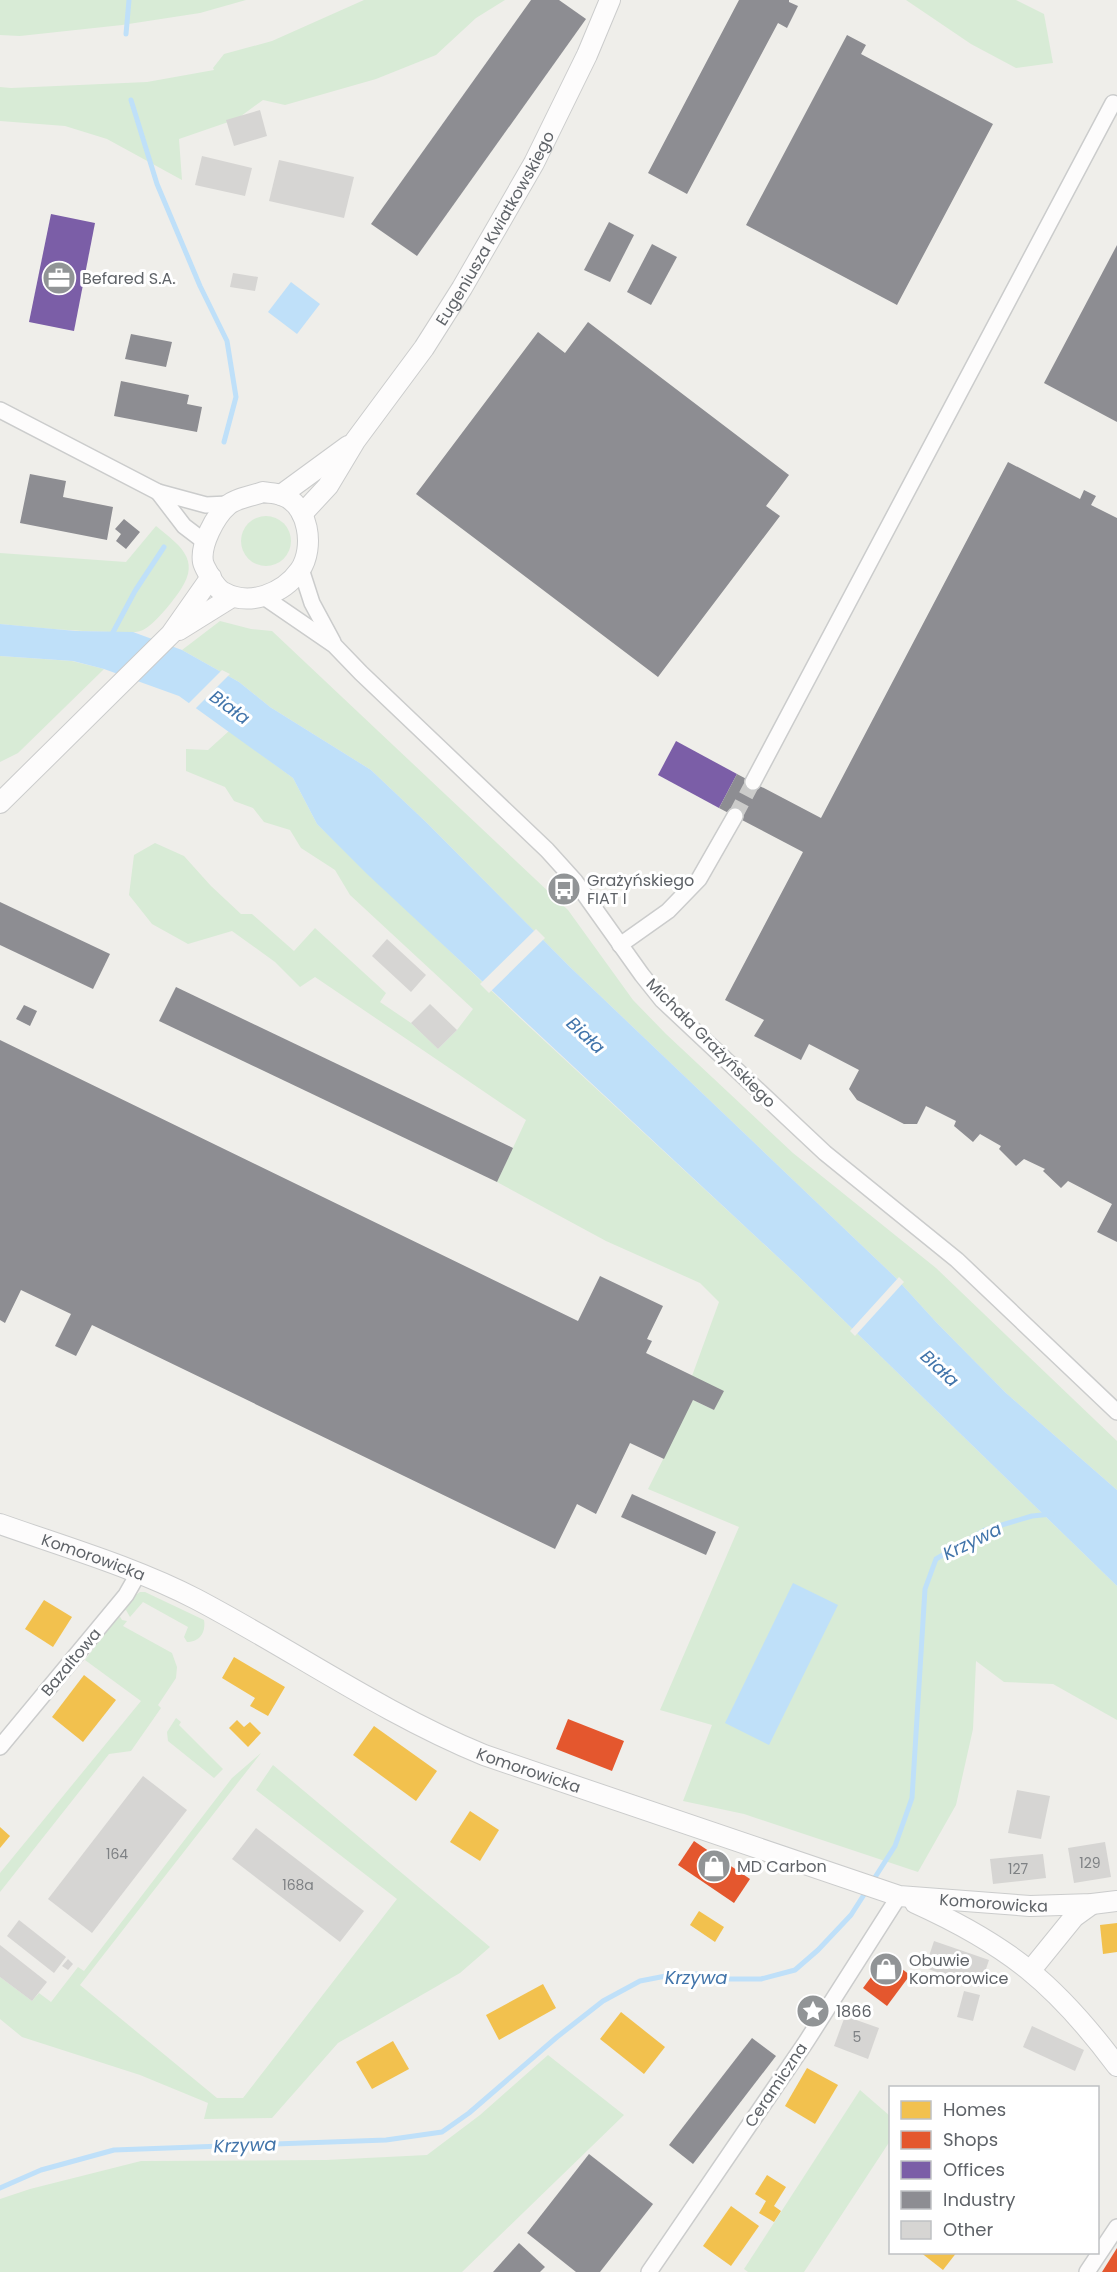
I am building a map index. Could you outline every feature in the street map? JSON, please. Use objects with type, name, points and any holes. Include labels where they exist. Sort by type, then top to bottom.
[{"type":"street","name":"Eugeniusza Kwiatkowskiego","points":[[302,514],[328,486],[355,441],[424,348],[462,288],[534,163],[587,55],[610,0]]},
{"type":"street","points":[[753,782],[1113,103]]},
{"type":"street","points":[[0,410],[158,492],[207,505],[229,504],[263,492],[281,495],[294,502],[302,514],[307,530],[306,551],[301,569],[285,586],[264,597],[249,599],[232,597],[219,590],[203,562],[205,542],[210,528],[229,504]]},
{"type":"street","name":"Eugeniusza Kwiatkowskiego","points":[[281,495],[355,441]]},
{"type":"street","points":[[158,492],[184,526],[205,542]]},
{"type":"street","name":"Michała Grażyńskiego","points":[[301,569],[312,603],[334,645]]},
{"type":"street","points":[[0,803],[171,634],[211,578]]},
{"type":"street","points":[[171,634],[232,597]]},
{"type":"street","name":"Michała Grażyńskiego","points":[[264,597],[334,645],[547,850],[575,881],[662,1000],[825,1153],[957,1260],[1117,1412]]},
{"type":"street","points":[[620,945],[668,910],[699,879],[735,816]]},
{"type":"street","name":"Komorowicka","points":[[0,1524],[138,1574],[194,1598],[400,1717],[484,1755],[852,1880],[894,1894],[1030,1906],[1117,1901]]},
{"type":"street","name":"Bazaltowa","points":[[0,1747],[126,1595],[138,1574]]},
{"type":"street","points":[[894,1894],[959,1923],[996,1944],[1031,1970],[1063,1999],[1093,2033],[1117,2066]]},
{"type":"street","name":"Ceramiczna","points":[[649,2272],[806,2042],[894,1894]]},
{"type":"street","name":"Komorowicka","points":[[1031,1970],[1074,1917],[1092,1904]]},
{"type":"street","points":[[1087,2272],[1117,2227]]},
{"type":"green space","points":[[0,0],[246,0],[200,13],[122,25],[20,36],[0,35]]},
{"type":"green space","points":[[364,0],[505,0],[476,18],[436,55],[376,79],[285,105],[263,100],[237,119],[179,139],[182,180],[107,139],[65,126],[0,121],[0,87],[147,82],[214,70],[213,68],[224,54],[272,41]]},
{"type":"green space","points":[[906,0],[1016,0],[1044,14],[1053,63],[1016,68],[971,44]]},
{"type":"green space","points":[[266,516],[284,523],[291,541],[284,559],[266,566],[248,559],[241,541],[248,523]]},
{"type":"green space","points":[[156,526],[185,553],[189,569],[178,594],[148,627],[139,631],[123,632],[0,624],[0,553],[126,562]]},
{"type":"green space","points":[[220,621],[251,629],[272,631],[568,910],[633,1000],[666,1034],[793,1153],[936,1268],[1117,1441],[1117,1490],[1006,1393],[895,1277],[570,967],[371,770],[270,707],[239,682],[182,650]]},
{"type":"green space","points":[[0,656],[72,661],[104,669],[18,753],[0,762]]},
{"type":"green space","points":[[229,731],[293,778],[317,824],[521,1019],[796,1274],[1117,1586],[1117,1720],[1053,1684],[1004,1682],[976,1661],[973,1729],[956,1805],[918,1872],[744,1814],[683,1801],[712,1725],[660,1710],[739,1527],[648,1489],[693,1400],[714,1410],[723,1391],[692,1376],[719,1302],[700,1283],[606,1241],[497,1182],[526,1120],[315,977],[300,987],[275,962],[232,931],[188,944],[152,924],[129,895],[134,855],[155,843],[184,856],[241,914],[252,914],[294,951],[315,928],[386,993],[380,1002],[411,1023],[438,1049],[473,1009],[350,895],[335,870],[301,848],[290,830],[264,822],[253,808],[234,801],[225,787],[186,771],[186,749],[208,750]]},
{"type":"green space","points":[[140,1592],[145,1592],[204,1620],[201,1636],[192,1642],[187,1642],[184,1637],[188,1627],[143,1602],[130,1617],[126,1610],[122,1611]]},
{"type":"green space","points":[[119,1615],[122,1620],[127,1621],[123,1626],[172,1653],[177,1667],[176,1678],[158,1705],[161,1708],[131,1751],[109,1754],[0,1892],[0,1873],[141,1701],[85,1660]]},
{"type":"green space","points":[[176,1718],[181,1722],[179,1725],[223,1769],[214,1778],[168,1741],[167,1732]]},
{"type":"green space","points":[[261,1753],[80,1985],[217,2098],[243,2098],[397,1899],[256,1790],[273,1765],[490,1947],[460,1973],[338,2043],[272,2118],[204,2119],[208,2103],[140,2075],[22,2037],[0,2019],[0,1977],[32,2001],[39,1993],[51,2002],[78,1967],[84,1971],[232,1778]]},
{"type":"green space","points":[[548,2055],[624,2115],[462,2272],[0,2272],[0,2199],[30,2189],[141,2161],[326,2160],[427,2155],[480,2115]]},
{"type":"green space","points":[[860,2090],[889,2115],[889,2143],[804,2272],[748,2272],[744,2269]]},
{"type":"water","points":[[291,282],[320,304],[297,334],[268,312]]},
{"type":"water","name":"Biała","points":[[0,624],[76,631],[133,632],[182,650],[239,682],[270,707],[371,770],[570,967],[895,1277],[1006,1393],[1117,1490],[1117,1586],[796,1274],[367,874],[317,824],[293,778],[179,696],[104,669],[73,661],[0,656]]},
{"type":"water","points":[[793,1583],[838,1605],[769,1745],[725,1723]]},
{"type":"pier","points":[[222,670],[230,674],[194,710],[187,705]]},
{"type":"pier","points":[[536,929],[545,938],[489,993],[480,984]]},
{"type":"pier","points":[[899,1277],[904,1282],[855,1336],[850,1331]]},
{"type":"building: Homes","points":[[44,1600],[72,1617],[53,1647],[25,1629]]},
{"type":"building: Homes","points":[[234,1657],[285,1687],[268,1716],[250,1706],[255,1698],[222,1678]]},
{"type":"building: Homes","points":[[84,1675],[116,1700],[83,1742],[52,1717]]},
{"type":"building: Homes","points":[[237,1720],[244,1727],[250,1722],[261,1733],[248,1747],[229,1728]]},
{"type":"building: Homes","points":[[374,1726],[437,1771],[416,1801],[353,1755]]},
{"type":"building: Homes","points":[[470,1811],[499,1830],[480,1861],[450,1842]]},
{"type":"building: Homes","points":[[0,1827],[10,1836],[0,1848]]},
{"type":"building: Homes","points":[[699,1911],[724,1927],[715,1942],[690,1925]]},
{"type":"building: Homes","points":[[1117,1923],[1117,1952],[1103,1954],[1100,1925]]},
{"type":"building: Homes","points":[[543,1984],[556,2008],[499,2040],[486,2015]]},
{"type":"building: Homes","points":[[621,2012],[665,2047],[644,2074],[600,2039]]},
{"type":"building: Homes","points":[[393,2041],[409,2069],[372,2089],[356,2062]]},
{"type":"building: Homes","points":[[807,2068],[838,2085],[815,2124],[785,2106]]},
{"type":"building: Homes","points":[[767,2175],[786,2187],[774,2206],[781,2211],[774,2222],[759,2213],[766,2201],[755,2194]]},
{"type":"building: Homes","points":[[731,2206],[759,2226],[731,2266],[703,2246]]},
{"type":"building: Homes","points":[[923,2254],[955,2254],[943,2270]]},
{"type":"building: Shops","points":[[568,1719],[624,1741],[612,1771],[556,1749]]},
{"type":"building: Shops","points":[[694,1841],[750,1879],[734,1903],[678,1865]]},
{"type":"building: Shops","points":[[886,1957],[910,1975],[887,2006],[863,1988]]},
{"type":"building: Shops","points":[[1117,2248],[1117,2272],[1102,2272]]},
{"type":"building: Offices","points":[[51,214],[95,223],[74,331],[29,322]]},
{"type":"building: Offices","points":[[676,741],[737,774],[719,808],[658,775]]},
{"type":"building: Industry","points":[[531,0],[559,0],[586,19],[417,256],[371,224]]},
{"type":"building: Industry","points":[[739,0],[789,0],[798,6],[787,28],[778,23],[687,194],[648,173]]},
{"type":"building: Industry","points":[[847,35],[866,45],[861,54],[993,124],[897,305],[746,225]]},
{"type":"building: Industry","points":[[609,222],[634,235],[610,282],[584,270]]},
{"type":"building: Industry","points":[[652,244],[677,257],[651,305],[627,292]]},
{"type":"building: Industry","points":[[1117,245],[1117,422],[1044,383]]},
{"type":"building: Industry","points":[[588,322],[789,475],[766,506],[780,516],[658,677],[416,494],[538,332],[565,353]]},
{"type":"building: Industry","points":[[131,334],[172,342],[166,367],[125,359]]},
{"type":"building: Industry","points":[[121,381],[189,395],[187,404],[202,407],[197,432],[114,416]]},
{"type":"building: Industry","points":[[1008,462],[1080,499],[1084,490],[1096,496],[1091,505],[1117,518],[1117,1242],[1097,1232],[1112,1204],[1068,1181],[1061,1188],[1043,1171],[1045,1169],[1024,1159],[1016,1166],[999,1149],[1001,1146],[980,1134],[973,1142],[954,1126],[956,1121],[926,1106],[917,1124],[904,1124],[857,1100],[849,1089],[859,1070],[809,1044],[801,1060],[754,1036],[764,1020],[725,1000],[803,852],[719,808],[737,774],[821,818]]},
{"type":"building: Industry","points":[[30,474],[66,481],[63,497],[113,507],[107,540],[20,523]]},
{"type":"building: Industry","points":[[124,519],[140,532],[126,549],[116,541],[121,534],[115,529]]},
{"type":"building: Industry","points":[[0,902],[110,954],[93,989],[0,945]]},
{"type":"building: Industry","points":[[176,987],[513,1148],[497,1182],[159,1021]]},
{"type":"building: Industry","points":[[24,1005],[37,1011],[30,1026],[16,1019]]},
{"type":"building: Industry","points":[[0,1040],[578,1321],[600,1276],[663,1306],[647,1339],[652,1341],[646,1353],[724,1391],[714,1410],[693,1400],[664,1459],[630,1443],[596,1514],[577,1504],[555,1549],[92,1325],[76,1356],[55,1346],[71,1314],[21,1290],[5,1323],[0,1320]]},
{"type":"building: Industry","points":[[632,1494],[716,1532],[706,1555],[621,1517]]},
{"type":"building: Industry","points":[[752,2038],[776,2056],[693,2164],[669,2145]]},
{"type":"building: Industry","points":[[589,2154],[653,2204],[600,2272],[576,2272],[527,2233]]},
{"type":"building: Industry","points":[[519,2243],[545,2267],[540,2272],[493,2272]]},
{"type":"building: Other","points":[[260,110],[267,136],[234,146],[226,120]]},
{"type":"building: Other","points":[[202,156],[252,168],[245,196],[195,185]]},
{"type":"building: Other","points":[[279,160],[354,177],[344,218],[269,201]]},
{"type":"building: Other","points":[[233,273],[258,277],[255,291],[230,287]]},
{"type":"building: Other","points":[[387,939],[426,975],[411,992],[372,956]]},
{"type":"building: Other","points":[[430,1004],[457,1030],[438,1049],[411,1023]]},
{"type":"building: Other","points":[[143,1776],[187,1810],[92,1933],[48,1899]]},
{"type":"building: Other","points":[[1017,1790],[1050,1796],[1041,1839],[1008,1833]]},
{"type":"building: Other","points":[[256,1828],[364,1911],[340,1942],[232,1859]]},
{"type":"building: Other","points":[[1105,1842],[1111,1877],[1074,1883],[1068,1848]]},
{"type":"building: Other","points":[[1043,1854],[1046,1878],[993,1884],[990,1859]]},
{"type":"building: Other","points":[[19,1920],[66,1957],[54,1973],[7,1936]]},
{"type":"building: Other","points":[[934,1941],[989,1960],[980,1987],[925,1968]]},
{"type":"building: Other","points":[[0,1945],[47,1982],[32,2001],[0,1977]]},
{"type":"building: Other","points":[[68,1959],[73,1964],[68,1970],[62,1966]]},
{"type":"building: Other","points":[[964,1991],[980,1995],[973,2021],[957,2017]]},
{"type":"building: Other","points":[[845,2016],[879,2028],[868,2059],[834,2046]]},
{"type":"building: Other","points":[[1032,2026],[1084,2050],[1075,2071],[1023,2047]]},
{"type":"waterway","points":[[126,34],[129,0]]},
{"type":"waterway","points":[[131,100],[157,184],[200,286],[227,341],[236,397],[224,442]]},
{"type":"waterway","points":[[111,636],[135,591],[164,547]]},
{"type":"waterway","name":"Krzywa","points":[[872,1882],[895,1846],[912,1798],[925,1589],[936,1559],[985,1530],[1032,1516],[1052,1514]]},
{"type":"waterway","name":"Krzywa","points":[[0,2188],[41,2170],[114,2150],[386,2140],[442,2132],[469,2113],[557,2037],[603,2001],[640,1981],[676,1974],[698,1974],[728,1979],[761,1979],[795,1970],[818,1950],[851,1915],[867,1890]]},
{"type":"tunnel","points":[[735,816],[753,782]]},
{"type":"place","name":"Befared S.A.","points":[[59,278]]},
{"type":"place","name":"Grażyńskiego FIAT I","points":[[564,889]]},
{"type":"place","name":"MD Carbon","points":[[714,1866]]},
{"type":"place","name":"Obuwie Komorowice","points":[[886,1969]]},
{"type":"place","name":"1866","points":[[813,2011]]}]
